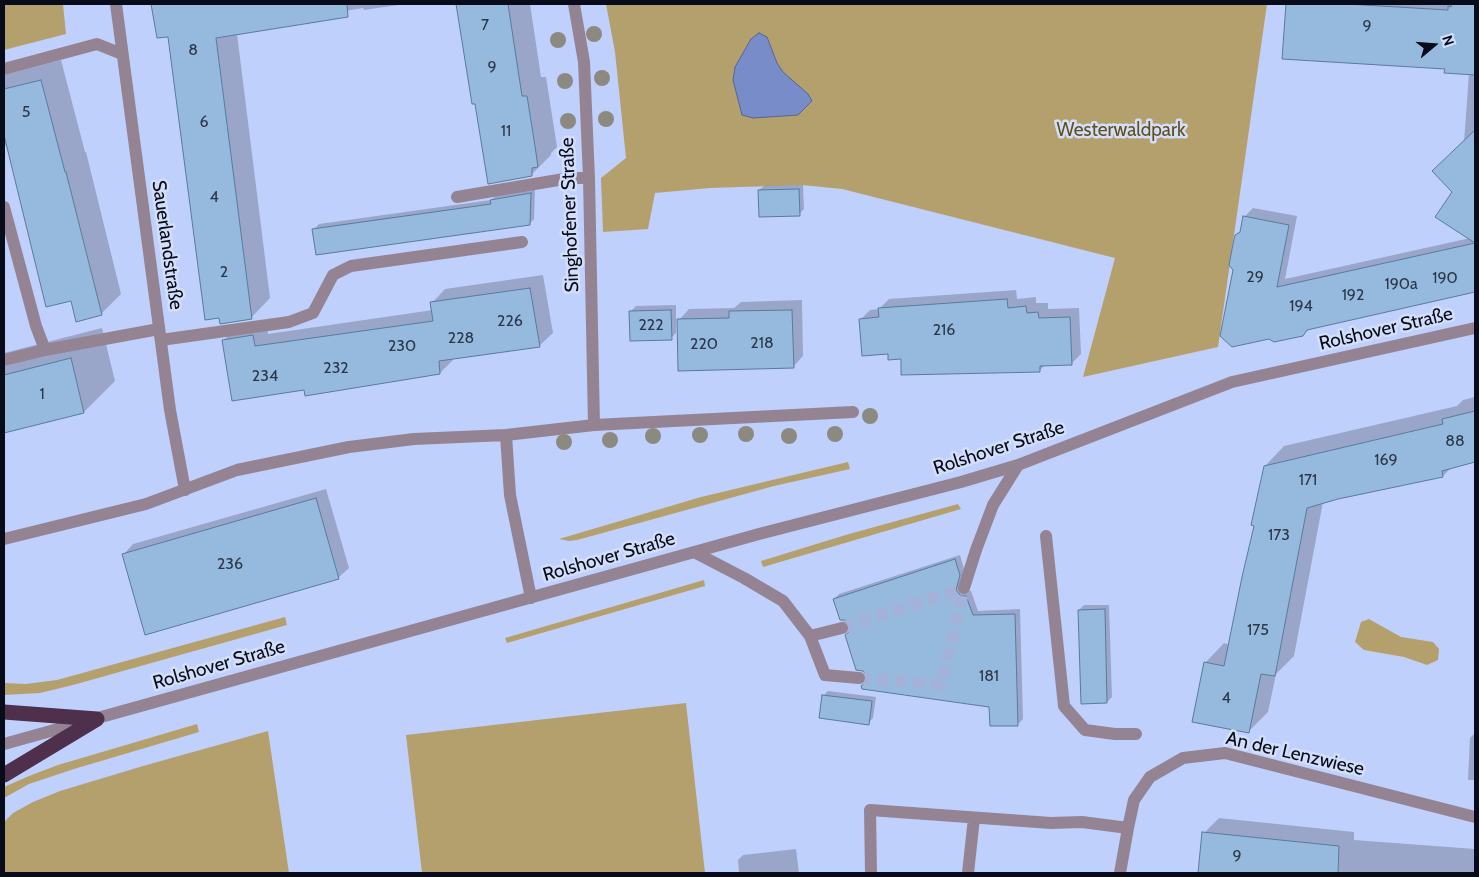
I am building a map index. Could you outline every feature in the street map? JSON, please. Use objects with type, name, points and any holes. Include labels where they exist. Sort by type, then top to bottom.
[{"type":"highway","points":[[4,712],[97,719]]},
{"type":"highway","points":[[4,774],[97,719]]},
{"type":"street","name":"Sauerlandstraße","points":[[116,4],[170,410],[185,490]]},
{"type":"street","name":"Singhofener Straße","points":[[574,4],[584,62],[589,181],[594,425]]},
{"type":"street","points":[[4,69],[97,44],[122,54]]},
{"type":"street","points":[[457,197],[570,178],[589,181]]},
{"type":"street","points":[[4,207],[44,350]]},
{"type":"street","points":[[4,360],[44,350],[160,334],[289,322],[313,313],[333,275],[351,266],[522,242]]},
{"type":"street","name":"Rolshover Straße","points":[[4,744],[759,534],[962,482],[1018,465],[1232,382],[1475,328]]},
{"type":"street","points":[[4,539],[146,504],[238,470],[349,447],[414,440],[506,435],[594,425],[853,412]]},
{"type":"street","name":"Rolshover Straße","points":[[506,435],[510,495],[531,598]]},
{"type":"street","points":[[964,588],[993,505],[1018,465]]},
{"type":"street","points":[[1046,536],[1064,706],[1086,730],[1115,734],[1136,734]]},
{"type":"street","points":[[694,552],[783,601],[810,636],[825,675],[859,678]]},
{"type":"street","points":[[810,636],[842,628]]},
{"type":"street","name":"An der Lenzwiese","points":[[1120,873],[1134,800],[1150,777],[1183,758],[1225,753],[1475,817]]},
{"type":"street","points":[[871,873],[870,810],[1051,823],[1082,822],[1128,828]]},
{"type":"street","points":[[968,873],[974,818]]},
{"type":"green space","points":[[4,4],[63,4],[66,34],[4,50]]},
{"type":"green space","name":"Westerwaldpark","points":[[606,4],[1267,4],[1218,347],[1083,377],[1115,258],[842,189],[802,185],[710,188],[655,193],[648,229],[603,232],[601,178],[626,158],[615,52]]},
{"type":"green space","points":[[848,462],[850,469],[774,486],[577,540],[559,539],[701,497]]},
{"type":"green space","points":[[958,504],[961,509],[763,567],[761,561],[849,534]]},
{"type":"green space","points":[[704,580],[705,586],[507,643],[505,638]]},
{"type":"green space","points":[[285,617],[287,625],[73,685],[40,693],[4,695],[4,683],[26,684],[57,680]]},
{"type":"green space","points":[[1369,619],[1401,637],[1433,642],[1439,649],[1438,660],[1427,665],[1404,657],[1364,650],[1355,642],[1361,622]]},
{"type":"green space","points":[[686,703],[705,873],[422,873],[406,735]]},
{"type":"green space","points":[[197,724],[199,732],[29,784],[4,798],[4,787],[29,776],[58,765]]},
{"type":"green space","points":[[268,731],[289,873],[4,873],[4,822],[13,813],[33,802],[60,791]]},
{"type":"water","points":[[759,33],[767,37],[777,63],[783,72],[808,94],[812,101],[798,115],[753,118],[742,115],[733,80],[735,67],[751,39]]},
{"type":"building","points":[[151,4],[347,4],[348,17],[216,38],[252,319],[220,324],[219,318],[205,320],[168,37],[157,38]]},
{"type":"building","points":[[456,4],[508,4],[522,96],[527,96],[538,167],[532,168],[532,176],[488,184],[475,104],[472,104]]},
{"type":"building","points":[[1286,4],[1347,4],[1448,10],[1448,6],[1451,7],[1451,4],[1475,4],[1475,75],[1444,73],[1445,69],[1282,59]]},
{"type":"building","points":[[41,80],[102,315],[76,322],[71,301],[46,307],[4,135],[4,89]]},
{"type":"building","points":[[1475,130],[1475,243],[1435,217],[1452,192],[1432,171]]},
{"type":"building","points":[[799,189],[800,216],[759,217],[758,190]]},
{"type":"building","points":[[531,193],[530,225],[316,255],[312,229],[491,204],[490,200]]},
{"type":"building","points":[[1243,216],[1289,225],[1277,287],[1475,243],[1475,292],[1307,330],[1303,336],[1274,342],[1269,339],[1232,347],[1220,336],[1233,270],[1229,265],[1233,244],[1235,235],[1240,232]]},
{"type":"building","points":[[530,288],[540,347],[439,361],[440,374],[305,396],[304,390],[232,401],[222,340],[253,335],[255,346],[433,321],[430,302]]},
{"type":"building","points":[[1007,299],[1008,308],[1026,306],[1027,313],[1038,312],[1039,318],[1070,317],[1072,365],[1040,366],[1040,372],[901,375],[901,359],[888,360],[888,354],[862,356],[859,319],[879,317],[878,308]]},
{"type":"building","points":[[671,310],[672,340],[630,341],[629,311]]},
{"type":"building","points":[[792,310],[794,368],[678,371],[677,319],[729,318],[729,311]]},
{"type":"building","points":[[71,358],[84,413],[4,433],[4,375]]},
{"type":"building","points":[[1475,411],[1475,462],[1442,471],[1443,477],[1338,499],[1307,508],[1275,676],[1261,674],[1249,733],[1192,722],[1204,662],[1224,666],[1254,526],[1251,525],[1264,466],[1443,424],[1442,419]]},
{"type":"building","points":[[316,498],[339,579],[145,635],[122,554]]},
{"type":"building","points":[[955,559],[960,575],[956,590],[961,596],[966,596],[973,615],[1015,614],[1018,726],[990,726],[989,707],[862,689],[861,686],[866,682],[867,675],[863,671],[856,670],[845,635],[850,631],[850,626],[845,620],[840,620],[833,599]]},
{"type":"building","points":[[1105,609],[1107,703],[1081,704],[1078,610]]},
{"type":"building","points":[[822,695],[872,701],[869,725],[819,718]]},
{"type":"building","points":[[1202,832],[1339,846],[1338,873],[1198,873]]},
{"type":"tunnel","points":[[842,628],[964,588]]},
{"type":"tunnel","points":[[859,678],[941,685],[964,588]]}]
